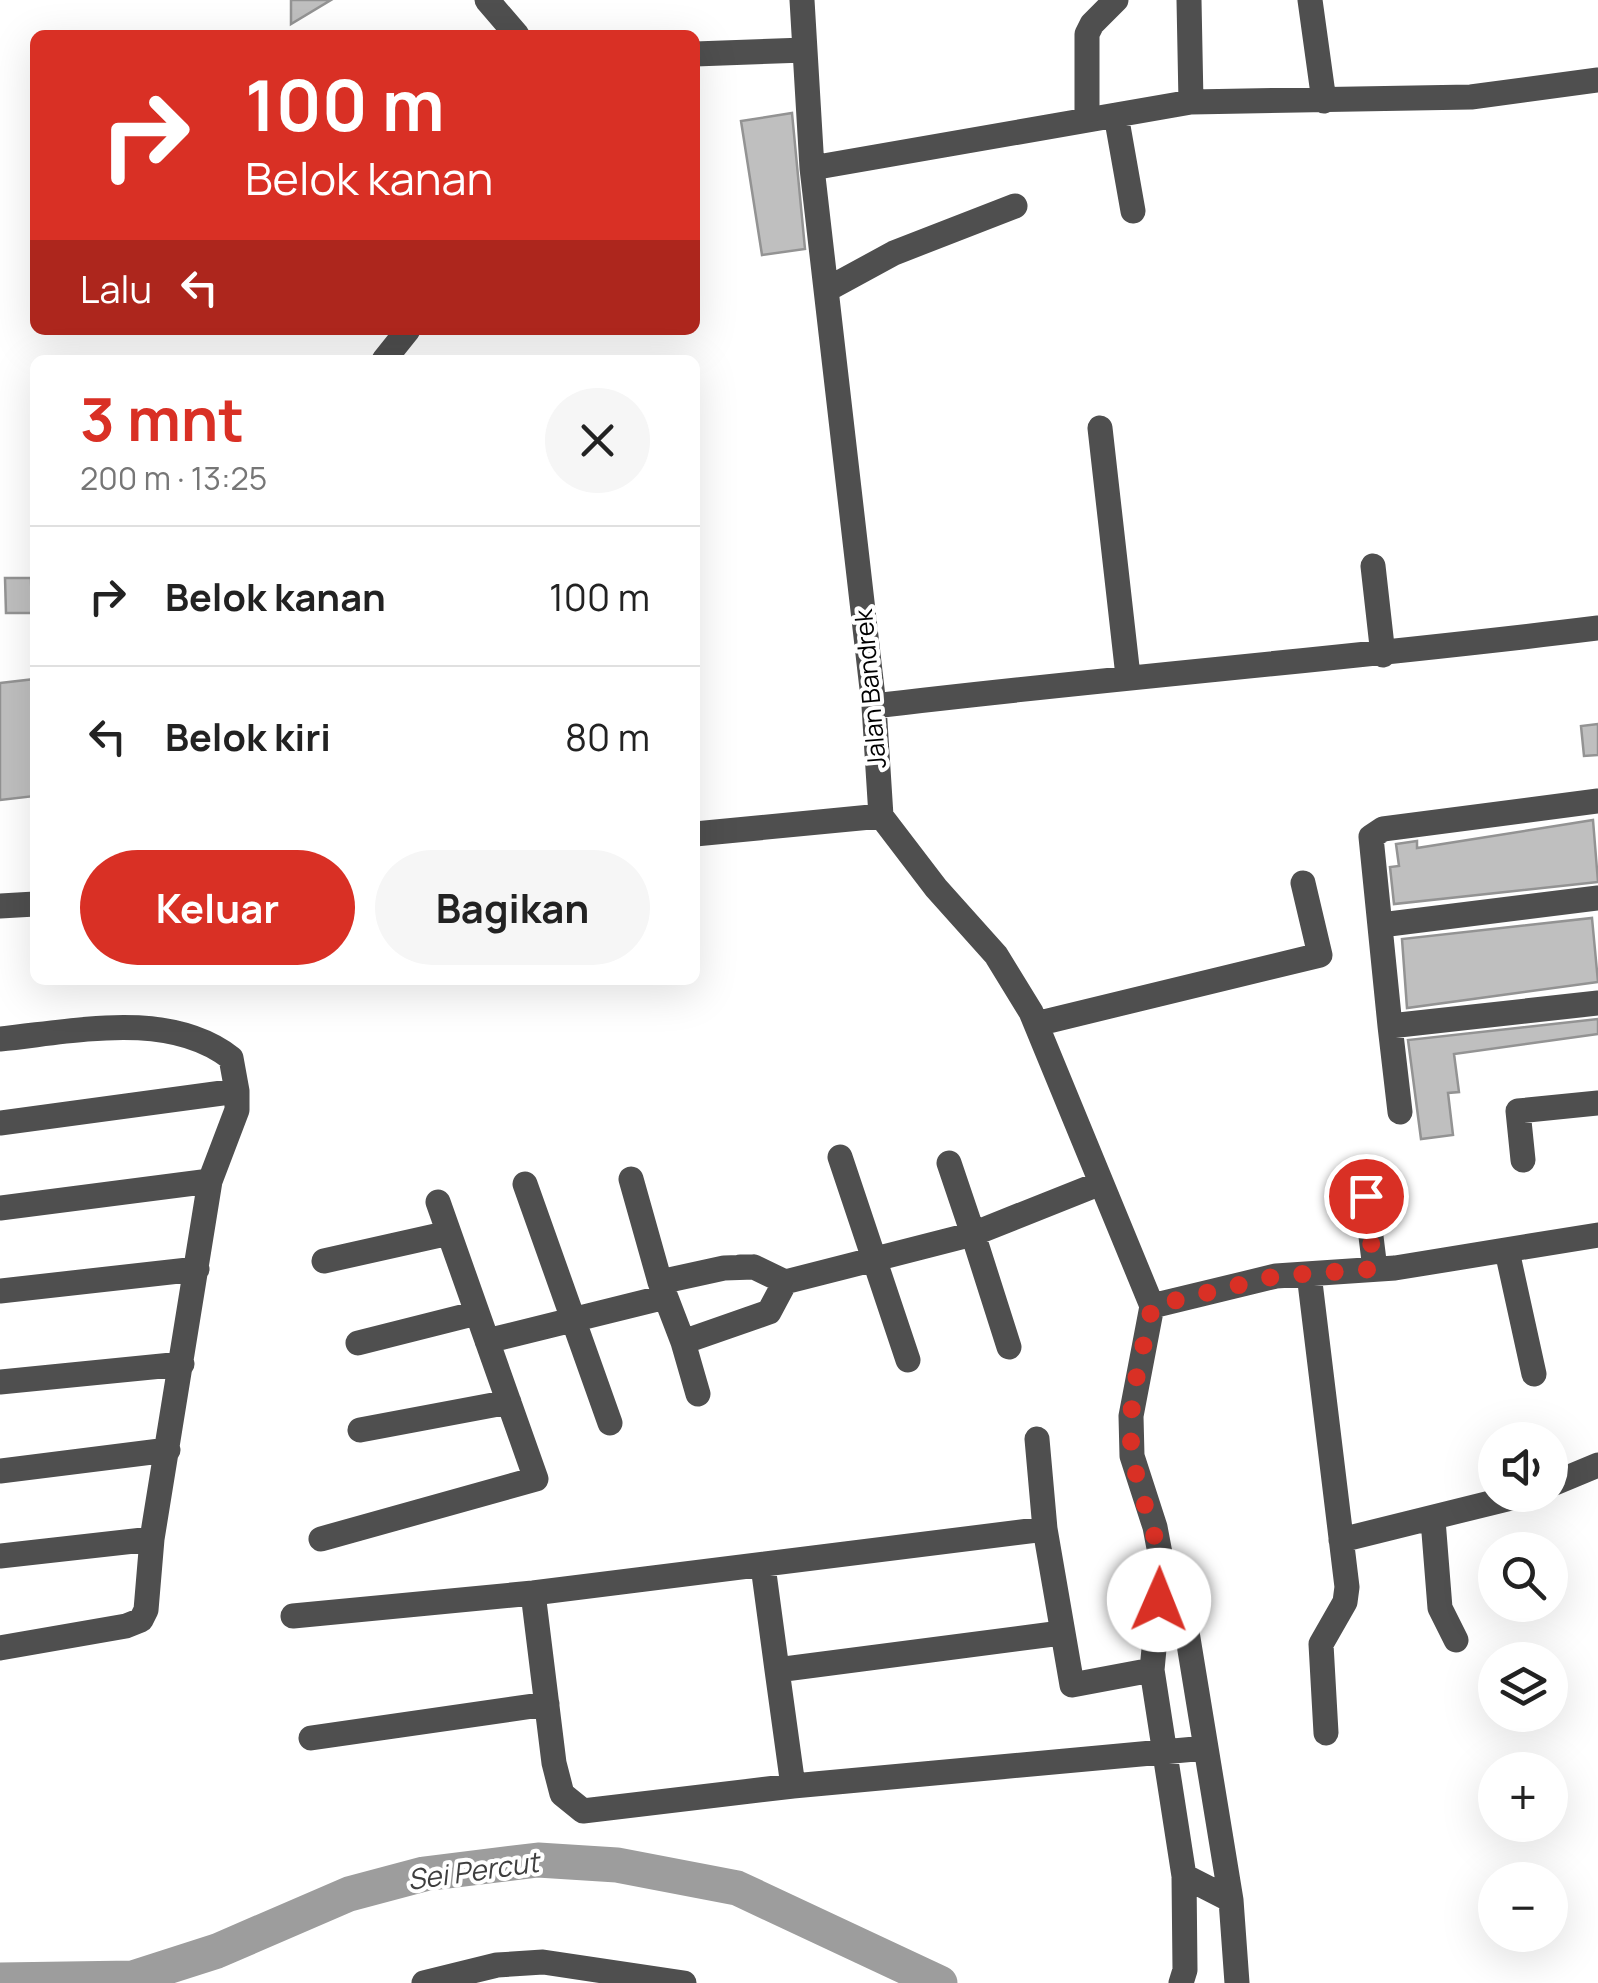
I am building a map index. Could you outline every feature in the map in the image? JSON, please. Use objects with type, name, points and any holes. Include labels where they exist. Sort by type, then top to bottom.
[{"type":"street","points":[[488,0],[512,30]]},
{"type":"street","name":"Jalan Bandrek","points":[[802,0],[812,168],[874,706],[881,816]]},
{"type":"street","points":[[1087,120],[1088,34],[1092,24],[1116,0]]},
{"type":"street","points":[[1189,0],[1191,102]]},
{"type":"street","points":[[1310,0],[1324,101]]},
{"type":"street","points":[[700,54],[805,50]]},
{"type":"street","points":[[812,168],[1191,102],[1471,97],[1598,80]]},
{"type":"street","points":[[1116,115],[1133,210]]},
{"type":"street","points":[[826,290],[894,253],[1016,206]]},
{"type":"street","points":[[388,355],[404,335]]},
{"type":"street","points":[[1100,428],[1128,676]]},
{"type":"street","points":[[1374,566],[1383,655]]},
{"type":"street","points":[[874,706],[1128,676],[1383,655],[1598,628]]},
{"type":"street","points":[[1400,1112],[1372,837],[1375,832],[1598,801]]},
{"type":"street","points":[[700,834],[881,816],[936,888],[996,955],[1036,1024],[1152,1306],[1131,1416],[1132,1456],[1156,1526],[1162,1564],[1187,1632],[1231,1900],[1237,1983]]},
{"type":"street","points":[[1036,1024],[1320,955],[1304,883]]},
{"type":"street","points":[[1381,925],[1598,898]]},
{"type":"street","points":[[0,906],[30,904]]},
{"type":"street","points":[[1390,1026],[1598,1003]]},
{"type":"street","points":[[0,1039],[130,1027],[178,1035],[217,1047],[230,1058],[237,1091],[236,1110],[210,1181],[152,1540],[146,1610],[141,1620],[0,1648]]},
{"type":"street","points":[[0,1122],[237,1091]]},
{"type":"street","points":[[1523,1160],[1518,1111],[1598,1103]]},
{"type":"street","points":[[840,1158],[908,1360]]},
{"type":"street","points":[[949,1162],[1009,1347]]},
{"type":"street","points":[[630,1178],[698,1394]]},
{"type":"street","points":[[0,1208],[210,1181]]},
{"type":"street","points":[[487,1341],[576,1319],[724,1268],[747,1267],[785,1282],[974,1234],[1102,1182]]},
{"type":"street","points":[[525,1184],[610,1423]]},
{"type":"street","points":[[1366,1196],[1374,1269]]},
{"type":"street","points":[[321,1539],[536,1479],[438,1202]]},
{"type":"street","points":[[324,1261],[449,1232]]},
{"type":"street","points":[[1152,1306],[1276,1276],[1374,1269],[1507,1252],[1598,1235]]},
{"type":"street","points":[[1507,1252],[1534,1374]]},
{"type":"street","points":[[0,1290],[197,1269]]},
{"type":"street","points":[[1309,1274],[1341,1540],[1344,1602],[1321,1644],[1326,1733]]},
{"type":"street","points":[[683,1342],[769,1312],[785,1282]]},
{"type":"street","points":[[358,1343],[477,1313]]},
{"type":"street","points":[[0,1382],[182,1364]]},
{"type":"street","points":[[360,1430],[509,1402]]},
{"type":"street","points":[[1037,1439],[1044,1529],[1072,1685],[1152,1670]]},
{"type":"street","points":[[0,1471],[168,1450]]},
{"type":"street","points":[[1568,1477],[1598,1465]]},
{"type":"street","points":[[1341,1540],[1478,1507]]},
{"type":"street","points":[[1433,1520],[1440,1608],[1456,1640]]},
{"type":"street","points":[[293,1616],[533,1594],[1044,1529]]},
{"type":"street","points":[[0,1556],[152,1540]]},
{"type":"street","points":[[1162,1564],[1152,1670],[1184,1876],[1185,1970],[1181,1983]]},
{"type":"street","points":[[763,1566],[792,1786]]},
{"type":"street","points":[[533,1594],[562,1794],[582,1811],[792,1786],[1206,1748]]},
{"type":"street","points":[[777,1670],[1061,1633]]},
{"type":"street","points":[[311,1738],[547,1704]]},
{"type":"street","points":[[1184,1876],[1231,1900]]},
{"type":"street","points":[[424,1983],[497,1965],[543,1962],[684,1983]]},
{"type":"building","points":[[291,0],[331,0],[291,24]]},
{"type":"building","points":[[792,113],[805,249],[762,255],[741,121]]},
{"type":"building","points":[[5,578],[30,578],[30,613],[6,613]]},
{"type":"building","points":[[30,680],[30,797],[0,800],[0,683]]},
{"type":"building","points":[[1598,724],[1598,755],[1584,756],[1581,726]]},
{"type":"building","points":[[1593,820],[1598,882],[1394,904],[1390,867],[1399,866],[1396,844],[1417,841],[1417,848]]},
{"type":"building","points":[[1592,918],[1598,982],[1407,1008],[1402,939]]},
{"type":"building","points":[[1598,1019],[1598,1034],[1454,1054],[1459,1092],[1448,1093],[1453,1135],[1421,1139],[1408,1040]]},
{"type":"waterway","name":"Sei Percut","points":[[0,1980],[133,1978],[217,1951],[349,1894],[424,1874],[538,1860],[617,1865],[737,1888],[940,1983]]},
{"type":"route","points":[[1159,1600],[1162,1564],[1156,1526],[1132,1456],[1131,1416],[1152,1306],[1276,1276],[1374,1269],[1366,1196]]}]
